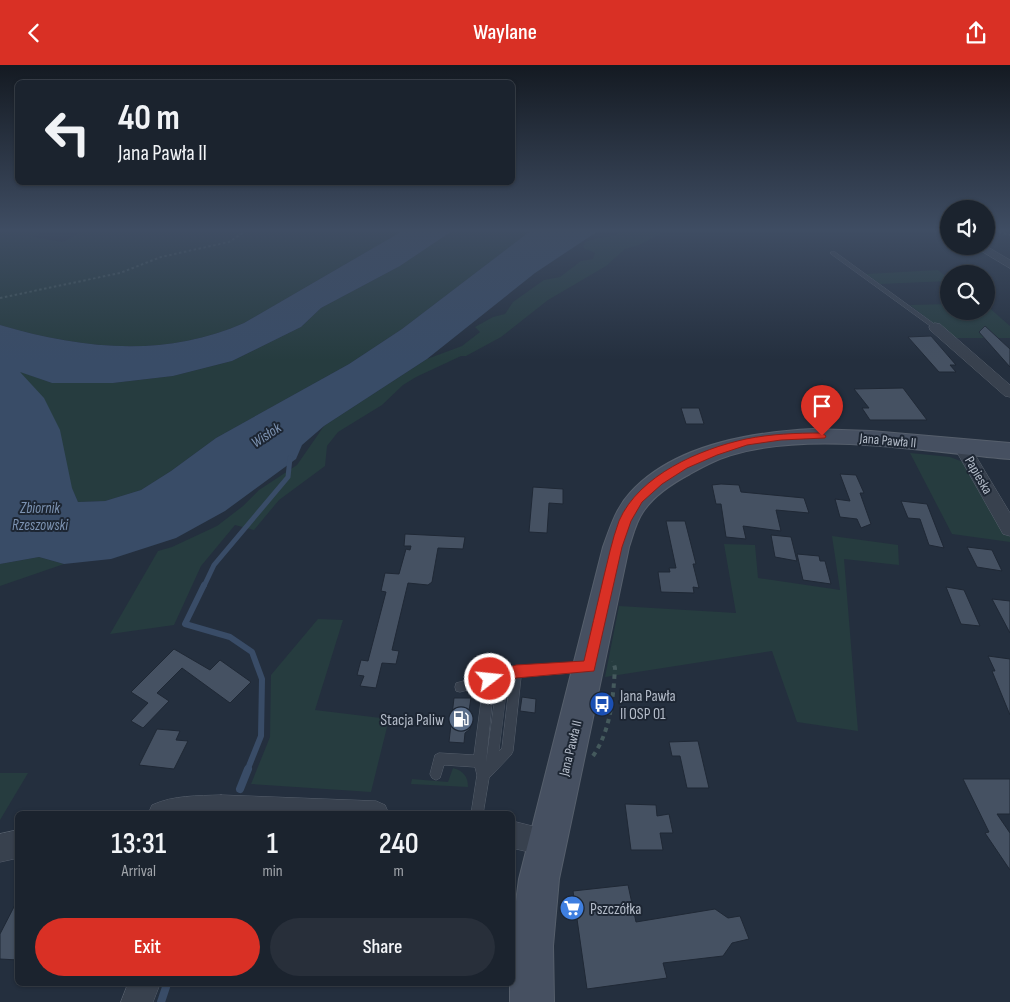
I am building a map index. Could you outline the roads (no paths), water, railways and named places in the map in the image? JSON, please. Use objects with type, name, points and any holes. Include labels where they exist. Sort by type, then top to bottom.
[{"type":"street","points":[[935,327],[1010,393]]},
{"type":"street","name":"Jana Pawła II","points":[[532,1002],[532,947],[539,879],[529,838],[600,659],[616,547],[625,521],[639,499],[658,482],[684,466],[713,452],[746,442],[781,437],[865,438],[1010,451]]},
{"type":"street","name":"Papieska","points":[[962,447],[1010,529]]},
{"type":"street","points":[[176,811],[209,811]]},
{"type":"street","points":[[0,848],[15,845]]},
{"type":"street","points":[[137,1002],[143,986]]},
{"type":"lane","points":[[860,273],[935,327]]},
{"type":"lane","points":[[460,687],[516,671],[600,659]]},
{"type":"lane","points":[[487,771],[507,751],[516,671]]},
{"type":"lane","points":[[478,811],[487,771],[503,675]]},
{"type":"lane","points":[[487,771],[479,761],[490,679]]},
{"type":"lane","points":[[436,775],[439,759],[479,761]]},
{"type":"water","name":"Zbiornik Rzeszowski","points":[[331,273],[387,273],[321,308],[301,327],[232,361],[173,376],[113,383],[52,383],[20,372],[44,398],[60,430],[72,488],[78,502],[105,501],[141,490],[216,438],[349,364],[402,329],[476,273],[535,273],[427,359],[324,426],[302,445],[296,459],[225,511],[176,538],[111,559],[64,564],[39,557],[0,564],[0,325],[61,340],[123,346],[184,341],[214,334],[244,323]]},
{"type":"waterway","points":[[204,586],[214,565],[288,477],[290,458]]},
{"type":"waterway","points":[[204,585],[185,624],[230,637],[252,652],[262,679],[261,736],[247,771]]},
{"type":"waterway","points":[[240,789],[248,769]]},
{"type":"waterway","points":[[161,1002],[166,986]]},
{"type":"place","name":"Jana Pawła II OSP 01","points":[[602,704]]},
{"type":"place","name":"Stacja Paliw","points":[[461,719]]},
{"type":"place","name":"Pszczółka","points":[[572,908]]},
{"type":"water label","name":"Wisłok","points":[[266,435]]}]
